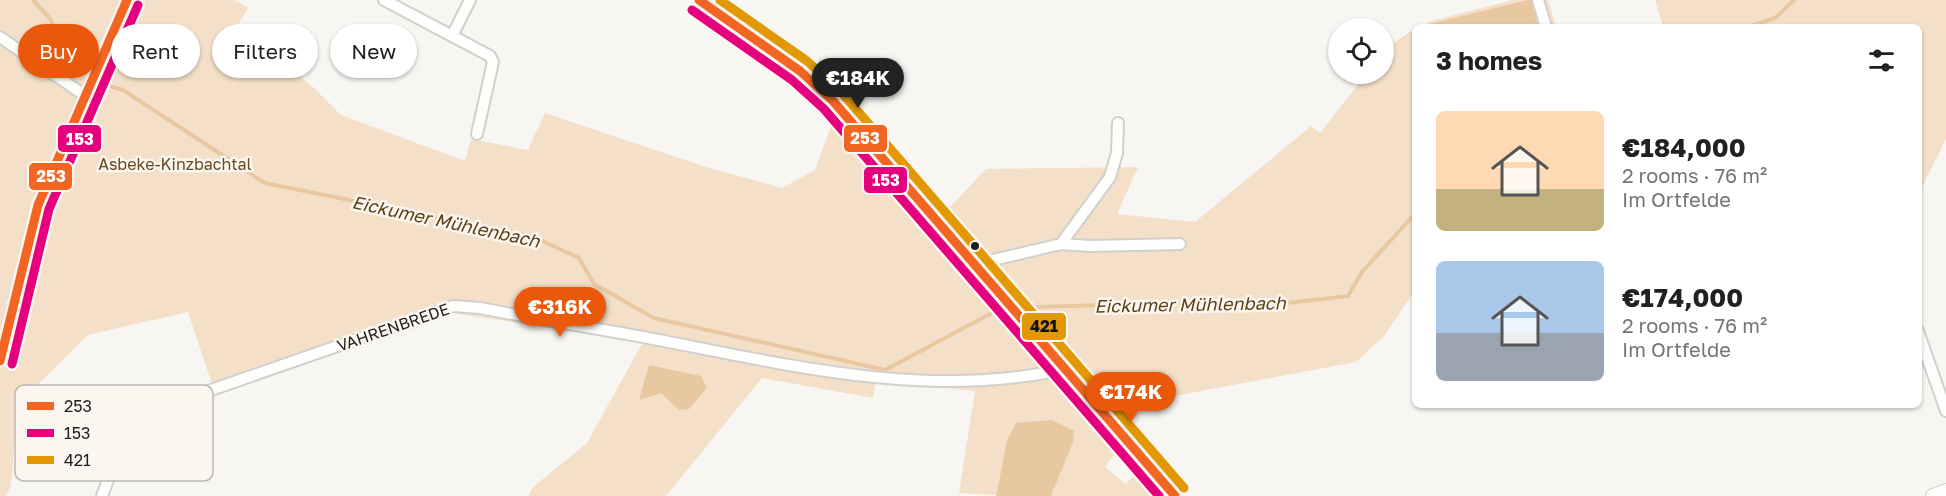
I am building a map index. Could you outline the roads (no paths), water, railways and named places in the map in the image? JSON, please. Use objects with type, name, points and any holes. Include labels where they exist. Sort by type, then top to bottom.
[{"type":"main road","points":[[1933,496],[1946,491]]},
{"type":"street","points":[[0,361],[4,318],[38,205],[127,0]]},
{"type":"street","points":[[384,0],[490,56],[493,62],[477,134]]},
{"type":"street","points":[[452,36],[470,0]]},
{"type":"street","points":[[699,0],[772,50],[818,86],[976,264],[1175,496]]},
{"type":"street","points":[[1538,0],[1545,24]]},
{"type":"street","points":[[0,37],[84,95]]},
{"type":"street","points":[[1061,244],[1110,177],[1117,153],[1118,123]]},
{"type":"street","points":[[976,264],[1061,244],[1090,246],[1180,244]]},
{"type":"street","name":"VAHRENBREDE","points":[[213,389],[453,306],[480,308],[758,360],[858,375],[971,383],[1035,376],[1065,369]]},
{"type":"street","points":[[1922,342],[1946,411]]},
{"type":"street","name":"VAHRENBREDE","points":[[102,496],[108,481]]},
{"type":"waterway","name":"Eickumer Mühlenbach","points":[[33,0],[52,24]]},
{"type":"waterway","name":"Eickumer Mühlenbach","points":[[1757,24],[1775,18],[1794,0]]},
{"type":"waterway","name":"Eickumer Mühlenbach","points":[[103,84],[123,90],[265,183],[534,237],[579,258],[594,284],[654,318],[885,370],[990,314]]},
{"type":"waterway","name":"Eickumer Mühlenbach","points":[[1035,307],[1177,303],[1261,306],[1348,296],[1362,272],[1412,217]]},
{"type":"park label","name":"Asbeke-Kinzbachtal","points":[[175,164]]}]
